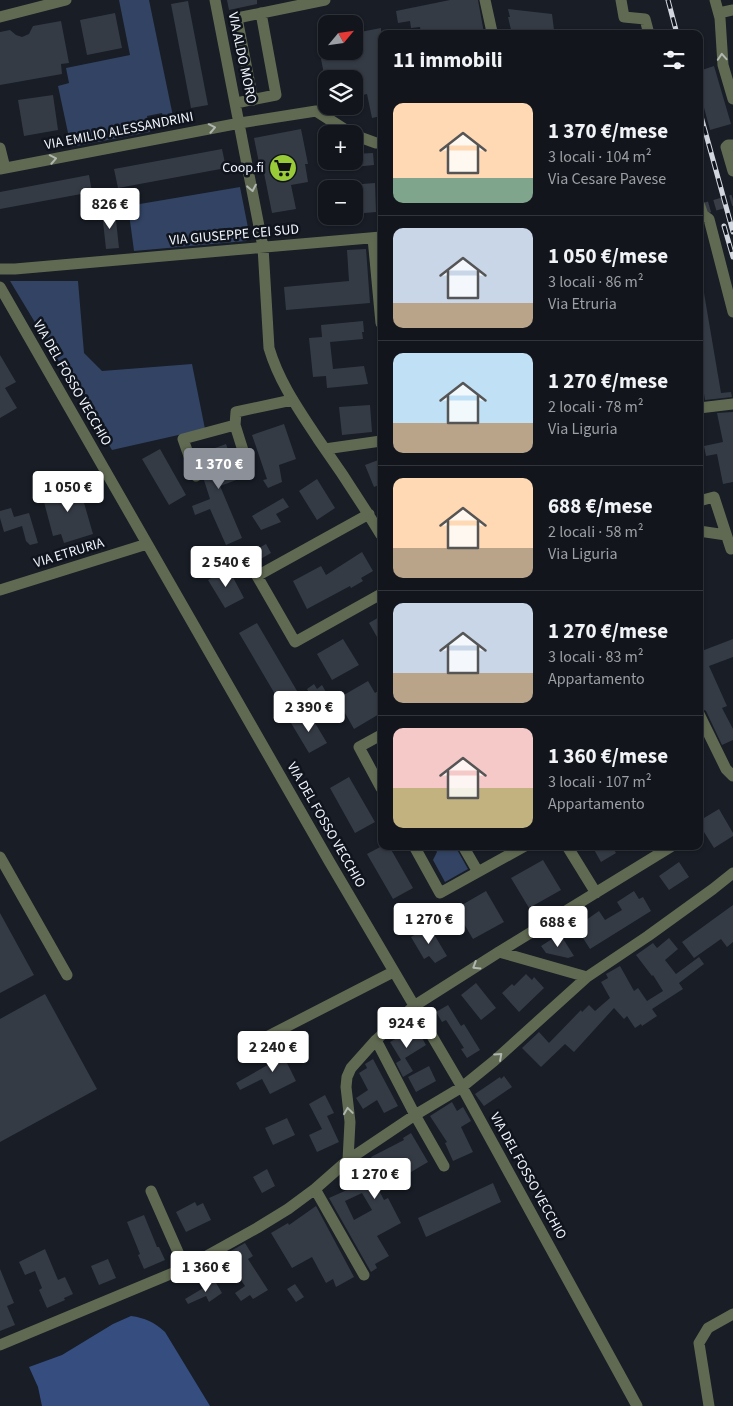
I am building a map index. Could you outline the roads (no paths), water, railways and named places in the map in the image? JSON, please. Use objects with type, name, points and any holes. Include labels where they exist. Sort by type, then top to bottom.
[{"type":"street","points":[[0,17],[66,0]]},
{"type":"street","name":"VIA ALDO MORO","points":[[215,0],[263,247],[269,348],[277,372],[292,400],[378,530]]},
{"type":"street","points":[[219,21],[325,0]]},
{"type":"street","points":[[485,0],[492,30]]},
{"type":"street","points":[[621,0],[624,16],[645,19],[648,30]]},
{"type":"street","points":[[716,0],[719,13],[723,66],[733,99]]},
{"type":"street","points":[[719,13],[733,10]]},
{"type":"street","points":[[236,103],[276,95],[261,13]]},
{"type":"street","points":[[237,18],[253,100]]},
{"type":"street","name":"VIA EMILIO ALESSANDRINI","points":[[0,148],[2,168],[240,123],[316,111],[339,125]]},
{"type":"street","name":"VIA EMILIO ALESSANDRINI","points":[[363,138],[378,143]]},
{"type":"street","points":[[733,145],[726,147],[733,170]]},
{"type":"street","points":[[703,214],[709,219],[733,312]]},
{"type":"street","points":[[377,238],[378,259]]},
{"type":"street","name":"VIA GIUSEPPE CEI SUD","points":[[0,269],[377,238]]},
{"type":"street","name":"VIA DEL FOSSO VECCHIO","points":[[0,287],[462,1087],[637,1406]]},
{"type":"street","points":[[246,460],[235,426],[236,412],[292,400]]},
{"type":"street","points":[[703,408],[733,404]]},
{"type":"street","points":[[196,476],[183,439],[235,426]]},
{"type":"street","points":[[325,449],[378,441]]},
{"type":"street","points":[[703,500],[714,498],[731,549]]},
{"type":"street","points":[[369,514],[257,576],[295,642],[378,596]]},
{"type":"street","points":[[703,532],[726,535]]},
{"type":"street","name":"VIA ETRURIA","points":[[0,590],[147,544]]},
{"type":"street","points":[[703,722],[726,769],[733,776]]},
{"type":"street","points":[[378,737],[359,747],[378,782]]},
{"type":"street","points":[[416,850],[440,894],[518,850]]},
{"type":"street","points":[[465,850],[478,872]]},
{"type":"street","points":[[569,850],[596,893]]},
{"type":"street","points":[[348,1160],[350,1122],[346,1100],[347,1077],[361,1056],[376,1040],[414,1006],[666,850]]},
{"type":"street","points":[[0,857],[67,975]]},
{"type":"street","points":[[0,1344],[185,1268],[288,1209],[315,1189],[348,1160],[415,1115],[462,1087],[494,1061],[587,977],[714,889],[733,873]]},
{"type":"street","points":[[499,952],[587,977]]},
{"type":"street","points":[[246,1048],[394,972]]},
{"type":"street","points":[[376,1040],[444,1166]]},
{"type":"street","points":[[315,1189],[364,1276]]},
{"type":"street","points":[[151,1191],[185,1268]]},
{"type":"street","points":[[708,1406],[699,1343],[708,1328],[733,1314]]},
{"type":"tunnel","points":[[703,209],[733,200]]},
{"type":"railway","points":[[668,0],[676,30]]},
{"type":"railway","points":[[703,123],[733,232]]},
{"type":"railway","points":[[724,226],[733,257]]},
{"type":"place","name":"Coop.fi","points":[[283,168]]}]
